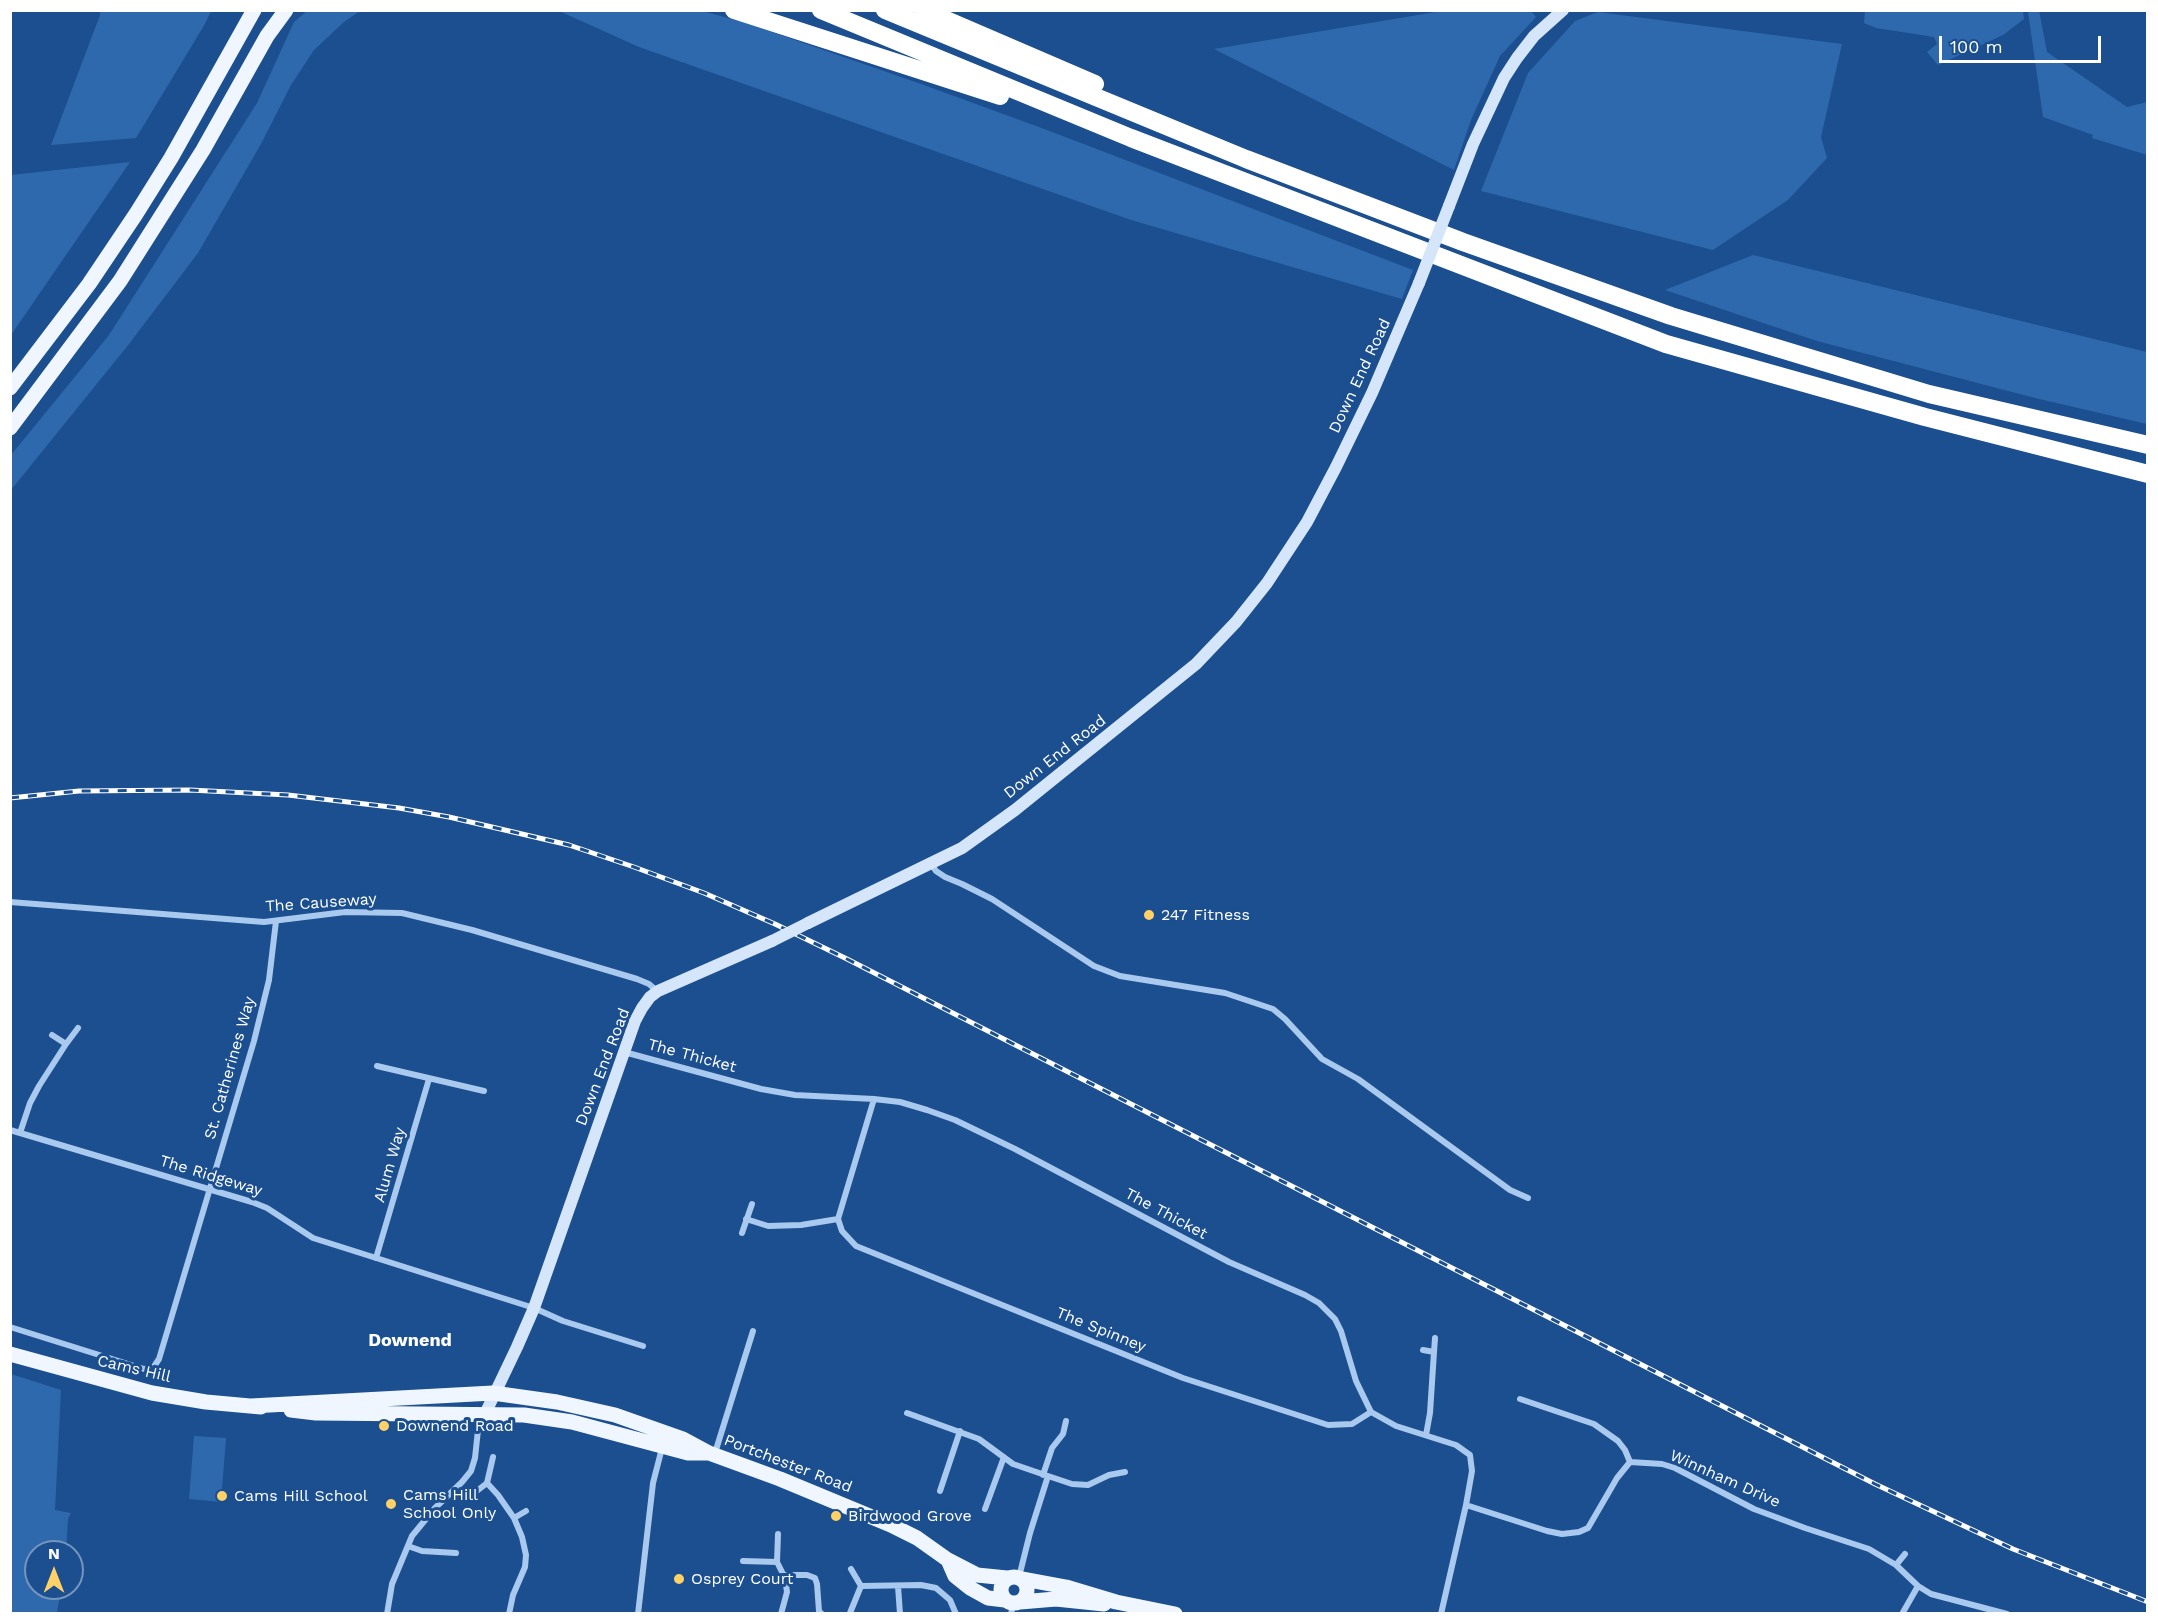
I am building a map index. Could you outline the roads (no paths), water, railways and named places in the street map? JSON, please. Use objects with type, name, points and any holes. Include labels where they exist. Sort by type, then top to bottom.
[{"type":"highway","points":[[734,10],[1131,138]]},
{"type":"highway","points":[[821,10],[1131,138],[1666,344],[1925,417],[2148,474]]},
{"type":"highway","points":[[885,10],[1246,159],[1463,242],[1671,316],[1929,394],[2148,445]]},
{"type":"highway","points":[[923,10],[1463,242]]},
{"type":"main road","points":[[10,388],[89,284],[136,214],[171,158],[254,10]]},
{"type":"main road","points":[[10,428],[133,262],[203,150],[267,36],[286,10]]},
{"type":"main road","name":"Cams Hill","points":[[10,1354],[152,1393],[206,1402],[316,1413],[484,1414]]},
{"type":"main road","name":"Cams Hill","points":[[251,1406],[493,1393]]},
{"type":"main road","name":"Portchester Road","points":[[493,1393],[557,1402],[615,1414],[683,1439],[712,1454],[780,1479],[891,1526],[925,1543],[948,1560],[977,1575],[1017,1578],[1066,1587],[1116,1602],[1175,1614]]},
{"type":"main road","name":"Portchester Road","points":[[484,1414],[553,1419],[688,1453],[712,1454]]},
{"type":"main road","name":"Portchester Road","points":[[948,1560],[955,1576],[970,1588],[988,1598],[1012,1605],[1056,1599],[1101,1605],[1116,1602]]},
{"type":"main road","points":[[1017,1578],[1028,1591],[1026,1598],[1012,1605],[1001,1589],[1017,1578]]},
{"type":"street","name":"Down End Road","points":[[484,1414],[534,1308],[635,1021],[650,997],[658,991],[772,941],[962,848],[989,830],[1153,701],[1196,664],[1236,622],[1267,583],[1312,513],[1372,393],[1419,283],[1473,144],[1504,78],[1534,36],[1563,10]]},
{"type":"street","points":[[931,864],[945,877],[992,899],[1094,966],[1120,976],[1225,993],[1273,1010],[1285,1019],[1322,1059],[1358,1079],[1510,1190],[1528,1198]]},
{"type":"street","name":"The Causeway","points":[[10,902],[257,921],[276,921],[345,912],[402,914],[472,930],[637,979],[658,991]]},
{"type":"street","name":"St. Catherines Way","points":[[159,1359],[261,1012],[269,980],[276,921]]},
{"type":"street","points":[[20,1133],[30,1103],[39,1086],[78,1028]]},
{"type":"street","points":[[52,1035],[66,1044]]},
{"type":"street","name":"The Thicket","points":[[624,1052],[761,1089],[795,1095],[900,1102],[955,1120],[1016,1149],[1229,1262],[1319,1303],[1335,1318],[1356,1381],[1371,1412]]},
{"type":"street","points":[[377,1066],[484,1091]]},
{"type":"street","name":"Alum Way","points":[[376,1258],[429,1079]]},
{"type":"street","points":[[746,1219],[768,1226],[801,1225],[838,1219],[874,1099]]},
{"type":"street","name":"The Ridgeway","points":[[10,1130],[267,1208],[313,1238],[534,1308],[563,1321],[643,1346]]},
{"type":"street","points":[[742,1233],[752,1204]]},
{"type":"street","name":"The Spinney","points":[[838,1219],[842,1231],[856,1246],[1183,1378],[1329,1425],[1352,1424],[1371,1412]]},
{"type":"street","name":"Cams Hill","points":[[10,1327],[144,1369],[153,1368],[159,1359]]},
{"type":"street","points":[[712,1454],[753,1331]]},
{"type":"street","points":[[1426,1435],[1430,1413],[1435,1338]]},
{"type":"street","points":[[1423,1350],[1434,1352]]},
{"type":"street","points":[[1466,1505],[1547,1531],[1562,1534],[1579,1532],[1588,1528],[1617,1478],[1630,1462],[1618,1441],[1594,1424],[1520,1400]]},
{"type":"street","points":[[1371,1412],[1396,1425],[1456,1445],[1470,1455],[1472,1471],[1466,1505],[1441,1614]]},
{"type":"street","points":[[907,1413],[979,1439],[1022,1468],[1072,1484],[1088,1485],[1109,1475],[1125,1472]]},
{"type":"street","points":[[387,1614],[392,1584],[408,1546],[421,1523],[471,1472],[478,1430],[484,1414]]},
{"type":"street","points":[[1017,1578],[1052,1448],[1063,1434],[1066,1421]]},
{"type":"street","points":[[940,1491],[960,1431]]},
{"type":"street","points":[[638,1614],[653,1483],[662,1447]]},
{"type":"street","points":[[468,1498],[486,1484],[494,1457]]},
{"type":"street","points":[[985,1509],[1004,1457]]},
{"type":"street","name":"Winnham Drive","points":[[1630,1462],[1647,1462],[1675,1468],[1754,1509],[1869,1549],[1896,1566],[1918,1586],[1931,1594],[2007,1614]]},
{"type":"street","points":[[486,1484],[504,1503],[514,1518],[526,1555],[525,1567],[513,1595],[509,1614]]},
{"type":"street","points":[[514,1518],[526,1511]]},
{"type":"street","points":[[778,1534],[777,1562],[784,1575],[787,1592],[781,1614]]},
{"type":"street","points":[[408,1546],[422,1551],[456,1553]]},
{"type":"street","points":[[1896,1566],[1905,1554]]},
{"type":"street","points":[[743,1561],[777,1562]]},
{"type":"street","points":[[851,1569],[861,1586]]},
{"type":"street","points":[[784,1575],[807,1575],[815,1578],[819,1611],[822,1614]]},
{"type":"street","points":[[861,1586],[921,1585],[936,1588],[950,1600],[956,1614]]},
{"type":"street","points":[[850,1612],[861,1586]]},
{"type":"street","points":[[898,1586],[900,1614]]},
{"type":"street","points":[[1902,1614],[1918,1586]]},
{"type":"railway","points":[[10,798],[79,791],[190,790],[288,795],[399,808],[449,817],[569,845],[704,893],[847,959],[1875,1484],[2013,1549],[2148,1602]]},
{"type":"place","name":"247 Fitness","points":[[1149,915]]},
{"type":"place","name":"Downend Road","points":[[384,1426]]},
{"type":"place","name":"Cams Hill School","points":[[222,1496]]},
{"type":"place","name":"Cams Hill School Only","points":[[391,1504]]},
{"type":"place","name":"Birdwood Grove","points":[[836,1516]]},
{"type":"place","name":"Osprey Court","points":[[679,1579]]},
{"type":"district","name":"Downend","points":[[410,1341]]}]
